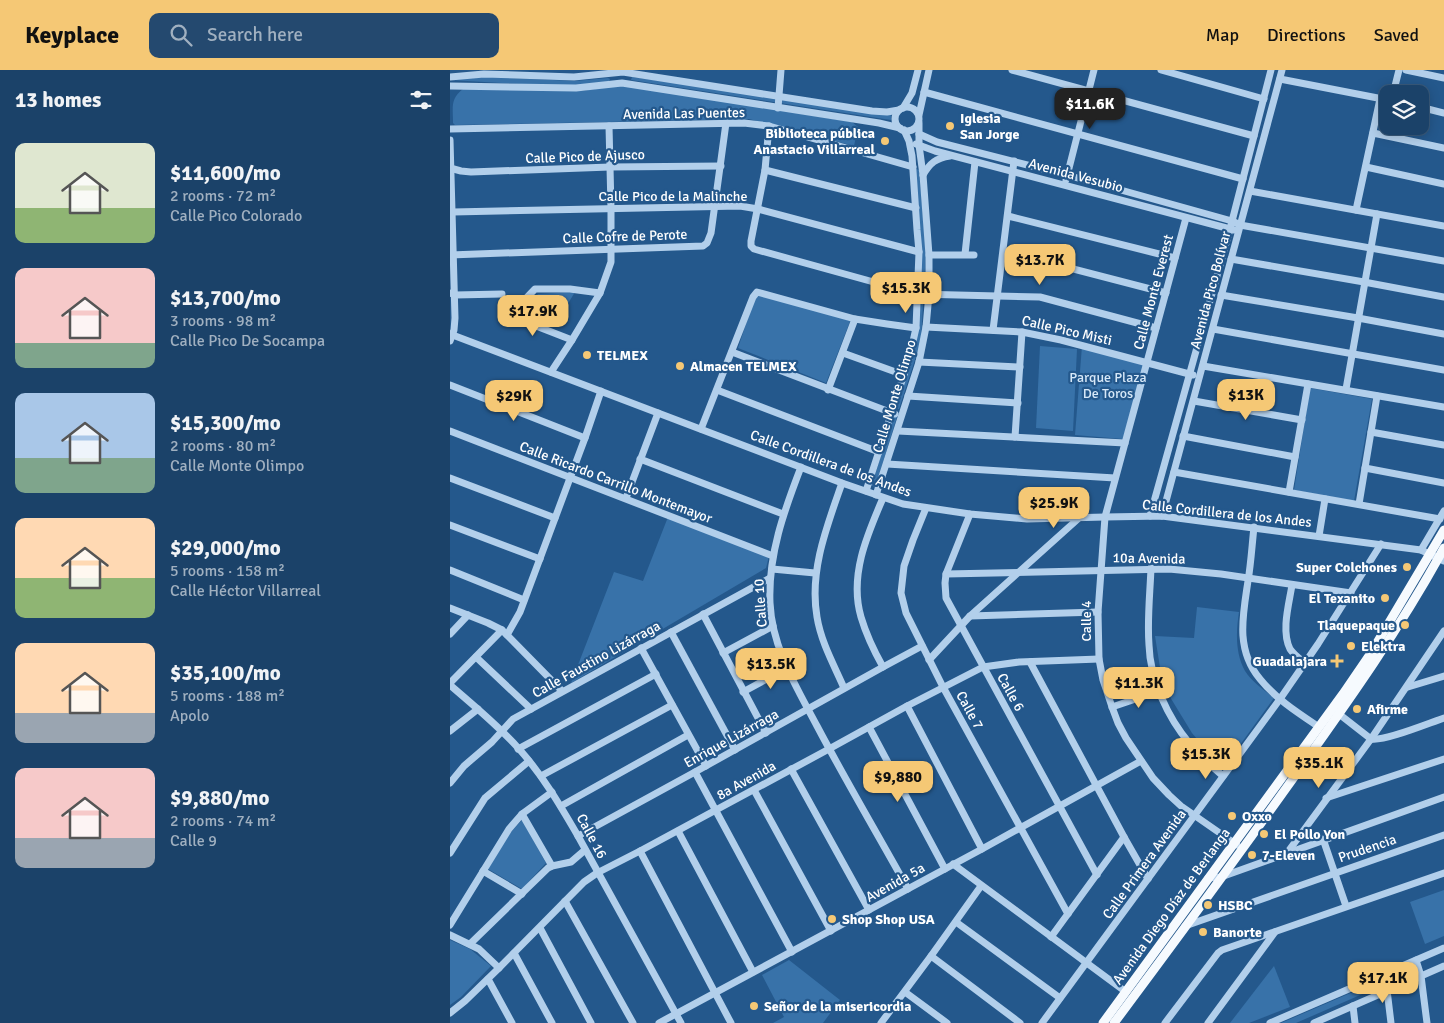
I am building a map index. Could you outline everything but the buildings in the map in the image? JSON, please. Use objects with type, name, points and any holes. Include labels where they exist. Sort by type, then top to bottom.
[{"type":"main road","name":"Avenida Diego Díaz de Berlanga","points":[[1114,1023],[1339,714],[1391,636],[1438,557],[1444,530]]},
{"type":"main road","name":"Avenida Diego Díaz de Berlanga","points":[[1103,1023],[1319,728],[1444,548]]},
{"type":"street","points":[[778,108],[781,70]]},
{"type":"street","points":[[918,70],[912,93],[897,113],[896,121],[902,129],[910,130],[914,128],[919,119],[929,70]]},
{"type":"street","points":[[1012,70],[1254,136]]},
{"type":"street","points":[[1064,185],[1094,70]]},
{"type":"street","points":[[1161,70],[1264,99]]},
{"type":"street","name":"Avenida Pico Bolívar","points":[[1150,516],[1230,229],[1271,70]]},
{"type":"street","name":"Avenida Pico Bolívar","points":[[1162,516],[1282,70]]},
{"type":"street","points":[[1395,85],[1399,70]]},
{"type":"street","points":[[1406,70],[1444,78]]},
{"type":"street","points":[[613,83],[614,71]]},
{"type":"street","points":[[622,83],[623,71]]},
{"type":"street","name":"Avenida Las Puentes","points":[[450,77],[484,74],[574,77],[623,71],[872,111],[890,112],[901,109]]},
{"type":"street","points":[[1280,79],[1379,98]]},
{"type":"street","name":"Avenida Las Puentes","points":[[450,86],[588,88],[622,83],[879,123],[902,129]]},
{"type":"street","points":[[924,92],[1243,179]]},
{"type":"street","points":[[901,109],[911,108],[917,112],[919,119]]},
{"type":"street","points":[[1429,110],[1444,113]]},
{"type":"street","points":[[1356,210],[1379,114]]},
{"type":"street","name":"Calle Monte Olimpo","points":[[883,667],[861,618],[858,604],[858,571],[887,464],[919,362],[926,327],[929,294],[929,255],[919,146],[919,119]]},
{"type":"street","name":"Calle Cofre de Perote","points":[[452,255],[703,246],[710,240],[726,123]]},
{"type":"street","name":"Avenida Las Puentes","points":[[450,129],[744,123],[769,126],[913,167]]},
{"type":"street","points":[[551,372],[600,293],[611,262],[609,126]]},
{"type":"street","points":[[769,126],[765,170],[752,246],[758,251],[838,271],[917,294],[1033,296],[1048,298],[1156,328]]},
{"type":"street","name":"Calle Monte Olimpo","points":[[866,491],[909,359],[916,328],[919,252],[916,208],[909,141],[902,129]]},
{"type":"street","points":[[1373,133],[1444,148]]},
{"type":"street","name":"Avenida Vesubio","points":[[919,134],[937,142],[1014,161],[1232,221],[1239,228]]},
{"type":"street","points":[[450,140],[453,212],[452,294],[455,325],[451,337]]},
{"type":"street","name":"Avenida Vesubio","points":[[909,141],[919,146],[953,156],[1186,218],[1230,229],[1239,228]]},
{"type":"street","points":[[923,175],[934,161],[942,157],[953,156]]},
{"type":"street","points":[[993,330],[1014,161]]},
{"type":"street","points":[[964,254],[975,162]]},
{"type":"street","name":"Calle Pico de Ajusco","points":[[451,168],[471,172],[610,167],[721,166]]},
{"type":"street","points":[[1366,167],[1444,184]]},
{"type":"street","points":[[765,170],[916,208]]},
{"type":"street","points":[[1250,190],[1444,226]]},
{"type":"street","name":"Calle Pico de la Malinche","points":[[453,212],[740,206],[758,209],[919,252]]},
{"type":"street","points":[[1346,390],[1377,214]]},
{"type":"street","points":[[1008,216],[1175,258]]},
{"type":"street","name":"Calle Monte Everest","points":[[1105,516],[1186,218]]},
{"type":"street","points":[[1239,228],[1444,261]]},
{"type":"street","points":[[1004,251],[1166,293]]},
{"type":"street","points":[[929,255],[974,255]]},
{"type":"street","points":[[1231,260],[1444,297]]},
{"type":"street","points":[[572,340],[513,317],[512,314],[535,289],[570,289],[600,293]]},
{"type":"street","points":[[701,429],[755,293],[760,292],[855,319],[916,328]]},
{"type":"street","points":[[452,294],[502,294]]},
{"type":"street","points":[[1221,295],[1444,334]]},
{"type":"street","points":[[828,390],[855,319]]},
{"type":"street","name":"Calle Pico Misti","points":[[926,327],[1022,332],[1061,340],[1200,376]]},
{"type":"street","points":[[1213,329],[1444,370]]},
{"type":"street","points":[[1015,437],[1022,332]]},
{"type":"street","name":"Calle Cordillera de los Andes","points":[[451,337],[551,372],[842,483],[903,504],[970,514],[1027,519],[1162,516],[1381,544],[1421,550],[1438,557]]},
{"type":"street","points":[[732,352],[828,390],[902,416]]},
{"type":"street","points":[[843,353],[904,375]]},
{"type":"street","points":[[919,362],[1020,367]]},
{"type":"street","points":[[1203,366],[1444,407]]},
{"type":"street","points":[[1288,492],[1308,384]]},
{"type":"street","points":[[450,385],[585,438]]},
{"type":"street","points":[[717,390],[879,452]]},
{"type":"street","points":[[450,684],[476,657],[517,620],[601,391]]},
{"type":"street","points":[[908,396],[1018,403]]},
{"type":"street","points":[[1359,504],[1377,396]]},
{"type":"street","points":[[1194,401],[1302,420]]},
{"type":"street","points":[[626,498],[658,413]]},
{"type":"street","name":"Calle Ricardo Carrillo Montemayor","points":[[450,431],[773,556]]},
{"type":"street","points":[[898,431],[1125,443]]},
{"type":"street","points":[[1371,432],[1444,445]]},
{"type":"street","points":[[1183,436],[1295,457]]},
{"type":"street","points":[[640,459],[783,514]]},
{"type":"street","points":[[887,464],[1115,478]]},
{"type":"street","name":"Calle 10","points":[[800,467],[783,514],[773,556],[770,578],[770,604],[773,626],[787,668],[829,749],[908,889]]},
{"type":"street","points":[[1365,468],[1444,483]]},
{"type":"street","points":[[1174,472],[1440,519]]},
{"type":"street","points":[[450,478],[555,518]]},
{"type":"street","points":[[842,483],[828,520],[815,573],[815,594],[816,616],[819,626],[829,655],[844,688]]},
{"type":"street","points":[[1319,536],[1325,499]]},
{"type":"street","name":"Calle 7","points":[[926,508],[906,559],[901,593],[906,613],[943,687],[1068,914]]},
{"type":"street","points":[[1421,550],[1444,511]]},
{"type":"street","name":"Calle 6","points":[[970,514],[946,574],[944,583],[946,598],[1097,875]]},
{"type":"street","name":"Calle 4","points":[[1105,516],[1098,612],[1099,659],[1103,680],[1112,707],[1126,738],[1153,778],[1169,795],[1194,816],[1243,848]]},
{"type":"street","points":[[929,660],[970,616],[1080,518]]},
{"type":"street","points":[[450,525],[540,559]]},
{"type":"street","points":[[1254,528],[1242,617],[1243,637],[1249,662],[1257,675],[1280,699],[1319,728]]},
{"type":"street","name":"Calle Primera Avenida","points":[[1042,1023],[1280,699],[1351,593],[1381,544]]},
{"type":"street","points":[[1151,568],[1148,647],[1159,691],[1182,734],[1223,776]]},
{"type":"street","name":"10a Avenida","points":[[946,574],[1151,568],[1193,571],[1351,593]]},
{"type":"street","points":[[772,569],[815,573]]},
{"type":"street","points":[[450,570],[524,600]]},
{"type":"street","name":"Calle Faustino Lizárraga","points":[[450,783],[464,766],[492,742],[509,722],[562,691],[770,578]]},
{"type":"street","points":[[1292,585],[1287,618],[1287,639],[1290,649],[1295,656],[1305,663]]},
{"type":"street","points":[[450,608],[488,623],[504,633],[562,691]]},
{"type":"street","points":[[970,616],[1098,612]]},
{"type":"street","points":[[703,614],[766,733]]},
{"type":"street","points":[[450,634],[468,615]]},
{"type":"street","points":[[723,653],[773,626]]},
{"type":"street","points":[[671,632],[735,750]]},
{"type":"street","points":[[1287,853],[1371,739],[1444,632]]},
{"type":"street","name":"Enrique Lizárraga","points":[[578,836],[922,646]]},
{"type":"street","points":[[642,648],[706,766]]},
{"type":"street","points":[[476,657],[531,709]]},
{"type":"street","name":"8a Avenida","points":[[450,1013],[488,979],[584,882],[597,873],[983,667],[1008,663],[1099,659]]},
{"type":"street","points":[[1030,662],[1148,879]]},
{"type":"street","points":[[744,692],[787,668]]},
{"type":"street","points":[[518,748],[656,674]]},
{"type":"street","points":[[1407,687],[1444,676]]},
{"type":"street","name":"Calle 16","points":[[450,684],[518,748],[552,792],[681,1023]]},
{"type":"street","points":[[1112,707],[1159,691]]},
{"type":"street","points":[[541,776],[672,706]]},
{"type":"street","points":[[907,706],[982,849]]},
{"type":"street","points":[[450,731],[478,709]]},
{"type":"street","points":[[1339,714],[1371,739],[1378,740],[1444,718]]},
{"type":"street","points":[[869,727],[945,869]]},
{"type":"street","points":[[561,806],[688,735]]},
{"type":"street","points":[[1326,798],[1444,759]]},
{"type":"street","points":[[450,853],[485,798],[529,761]]},
{"type":"street","name":"Avenida 5a","points":[[659,1023],[1141,761]]},
{"type":"street","points":[[791,769],[870,910]]},
{"type":"street","points":[[695,772],[792,952]]},
{"type":"street","points":[[754,790],[831,931]]},
{"type":"street","points":[[450,925],[504,837],[522,814],[552,792]]},
{"type":"street","points":[[1208,878],[1221,877],[1444,797]]},
{"type":"street","points":[[522,814],[552,866]]},
{"type":"street","points":[[678,831],[753,972]]},
{"type":"street","name":"Prudencia","points":[[1185,926],[1444,835]]},
{"type":"street","points":[[1051,937],[1124,837]]},
{"type":"street","points":[[1323,839],[1346,906]]},
{"type":"street","points":[[470,944],[543,872],[552,866],[571,862],[585,850]]},
{"type":"street","points":[[640,851],[731,1023]]},
{"type":"street","points":[[953,864],[1126,992]]},
{"type":"street","points":[[483,871],[522,894]]},
{"type":"street","points":[[1165,1023],[1222,950],[1444,873]]},
{"type":"street","points":[[880,1023],[981,886]]},
{"type":"street","points":[[565,901],[633,1023]]},
{"type":"street","points":[[956,922],[1060,998]]},
{"type":"street","points":[[540,928],[591,1023]]},
{"type":"street","points":[[1208,1023],[1275,932]]},
{"type":"street","points":[[450,935],[470,944],[499,968]]},
{"type":"street","points":[[1270,1023],[1444,948]]},
{"type":"street","points":[[514,953],[552,1023]]},
{"type":"street","points":[[931,956],[1020,1023]]},
{"type":"street","points":[[1416,960],[1421,976],[1427,1023]]},
{"type":"street","points":[[1317,1022],[1444,966]]},
{"type":"street","points":[[488,979],[512,1023]]},
{"type":"street","points":[[1387,990],[1391,1023]]},
{"type":"street","points":[[904,992],[947,1023]]},
{"type":"street","points":[[1352,1006],[1355,1023]]},
{"type":"green space","points":[[485,77],[575,81],[610,79],[609,81],[592,85],[574,87],[450,80]]},
{"type":"green space","points":[[632,77],[891,113],[891,120],[631,80]]},
{"type":"green space","points":[[623,85],[852,122],[858,127],[854,146],[749,119],[455,125],[453,123],[454,100],[463,89],[582,91]]},
{"type":"green space","points":[[916,169],[919,170],[926,251],[921,341],[899,409],[895,409],[917,341]]},
{"type":"green space","points":[[575,292],[555,325],[522,312],[538,294]]},
{"type":"green space","points":[[756,294],[851,319],[826,383],[738,348]]},
{"type":"green space","points":[[1040,346],[1077,349],[1073,431],[1036,428]]},
{"type":"green space","name":"Parque Plaza De Toros","points":[[1082,346],[1144,363],[1123,439],[1075,435]]},
{"type":"green space","points":[[1310,388],[1372,399],[1354,501],[1294,490]]},
{"type":"green space","points":[[893,416],[897,417],[875,488],[872,485]]},
{"type":"green space","points":[[668,517],[769,556],[766,568],[571,683],[614,572],[643,581]]},
{"type":"green space","points":[[1197,607],[1239,612],[1237,642],[1239,657],[1251,679],[1274,698],[1224,767],[1192,733],[1162,680],[1155,636],[1194,638]]},
{"type":"green space","points":[[522,820],[546,863],[522,889],[488,869],[510,833]]},
{"type":"green space","points":[[1444,890],[1444,936],[1425,944],[1410,902]]},
{"type":"green space","points":[[450,940],[470,949],[491,966],[461,997],[450,1005]]},
{"type":"green space","points":[[789,960],[840,1000],[823,1023],[773,1023],[784,1017],[762,975]]},
{"type":"green space","points":[[1274,966],[1290,1007],[1249,1023],[1230,1023]]},
{"type":"green space","points":[[1411,967],[1413,972],[1296,1023],[1281,1023]]},
{"type":"place","name":"Iglesia San Jorge","points":[[950,126]]},
{"type":"place","name":"Biblioteca pública Anastacio Villarreal","points":[[885,141]]},
{"type":"place","name":"TELMEX","points":[[587,355]]},
{"type":"place","name":"Almacen TELMEX","points":[[680,366]]},
{"type":"place","name":"Super Colchones","points":[[1407,567]]},
{"type":"place","name":"El Texanito","points":[[1385,598]]},
{"type":"place","name":"Tlaquepaque","points":[[1405,625]]},
{"type":"place","name":"Elektra","points":[[1351,646]]},
{"type":"place","name":"Guadalajara","points":[[1337,661]]},
{"type":"place","name":"Afirme","points":[[1357,709]]},
{"type":"place","name":"Oxxo","points":[[1232,816]]},
{"type":"place","name":"El Pollo Yon","points":[[1264,834]]},
{"type":"place","name":"7-Eleven","points":[[1252,855]]},
{"type":"place","name":"HSBC","points":[[1208,905]]},
{"type":"place","name":"Shop Shop USA","points":[[832,919]]},
{"type":"place","name":"Banorte","points":[[1203,932]]},
{"type":"place","name":"Señor de la misericordia","points":[[754,1006]]}]
